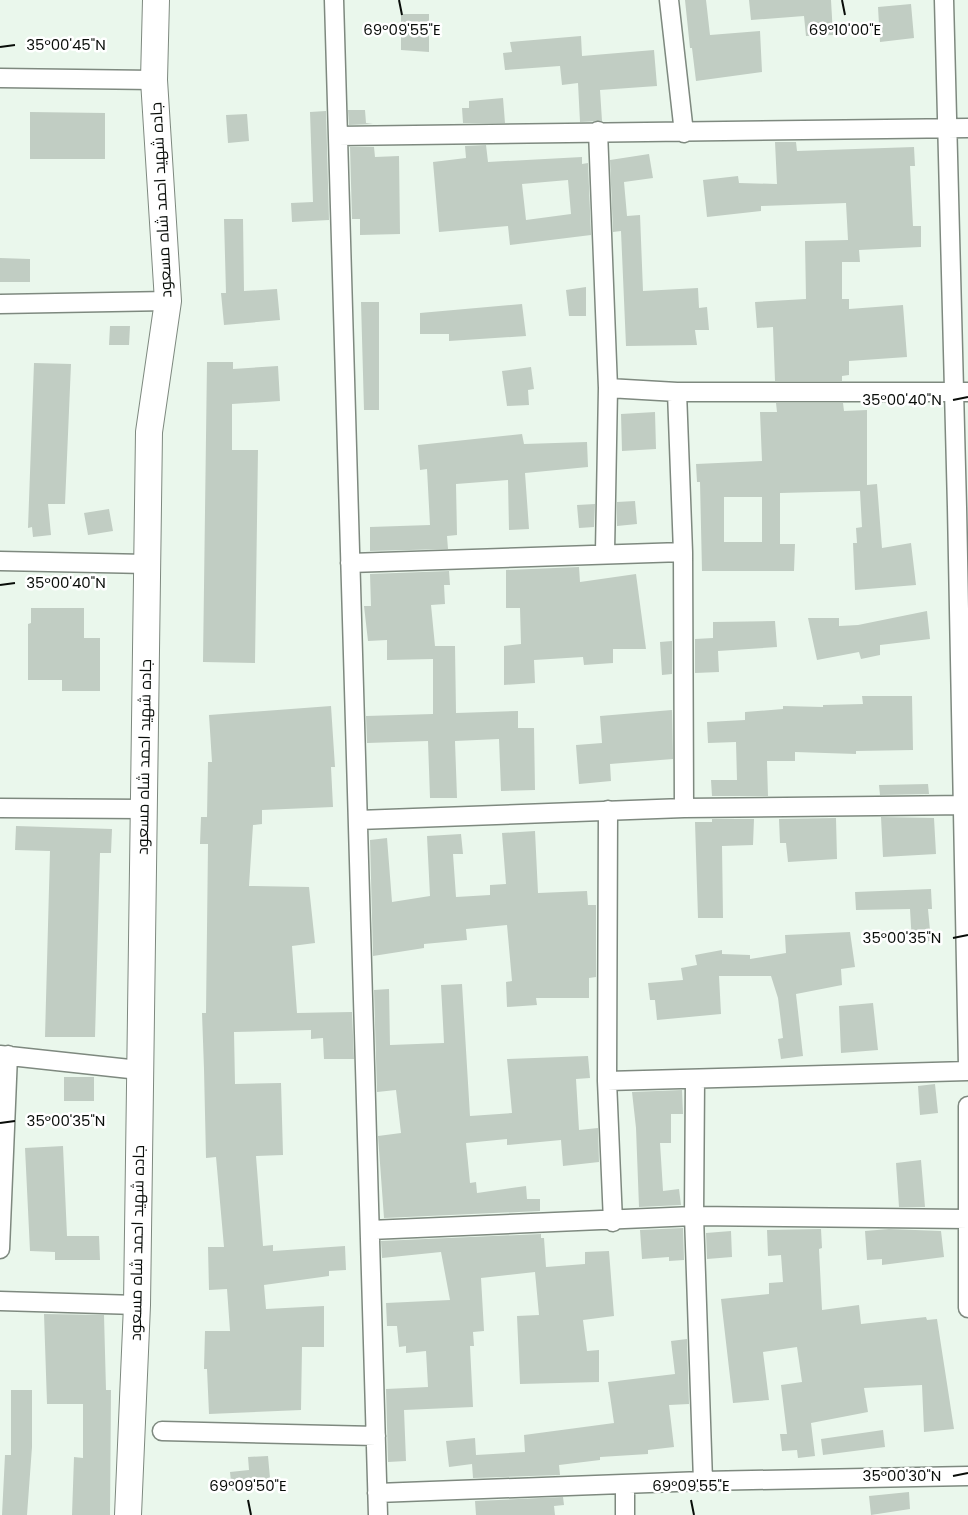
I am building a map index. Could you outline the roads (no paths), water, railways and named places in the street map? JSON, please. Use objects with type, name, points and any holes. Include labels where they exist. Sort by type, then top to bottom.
[{"type":"main road","name":"جاده شهيد احمد شاه مسعود","points":[[128,1515],[137,1305],[149,432],[168,301],[154,80],[156,0]]},
{"type":"street","points":[[334,0],[378,1515]]},
{"type":"street","points":[[669,0],[684,133]]},
{"type":"street","points":[[944,0],[947,129],[961,393],[968,1066]]},
{"type":"street","points":[[0,78],[154,80]]},
{"type":"street","points":[[338,136],[968,128]]},
{"type":"street","points":[[598,131],[608,388],[605,552]]},
{"type":"street","points":[[0,304],[168,301]]},
{"type":"street","points":[[608,388],[677,392],[961,393]]},
{"type":"street","points":[[677,392],[683,552],[684,808]]},
{"type":"street","points":[[350,563],[605,552],[683,552]]},
{"type":"street","points":[[0,561],[147,564]]},
{"type":"street","points":[[358,820],[684,808],[965,805]]},
{"type":"street","points":[[0,808],[143,809]]},
{"type":"street","points":[[608,810],[607,1082],[613,1222]]},
{"type":"street","points":[[0,1249],[4,1055],[139,1070]]},
{"type":"street","points":[[607,1082],[968,1071]]},
{"type":"street","points":[[695,1079],[694,1216],[703,1481]]},
{"type":"street","points":[[968,1106],[968,1308]]},
{"type":"street","points":[[369,1230],[613,1222],[694,1216],[968,1219]]},
{"type":"street","points":[[0,1301],[137,1305]]},
{"type":"street","points":[[162,1431],[376,1436]]},
{"type":"street","points":[[377,1493],[703,1481],[968,1476]]},
{"type":"street","points":[[625,1485],[625,1515]]}]
